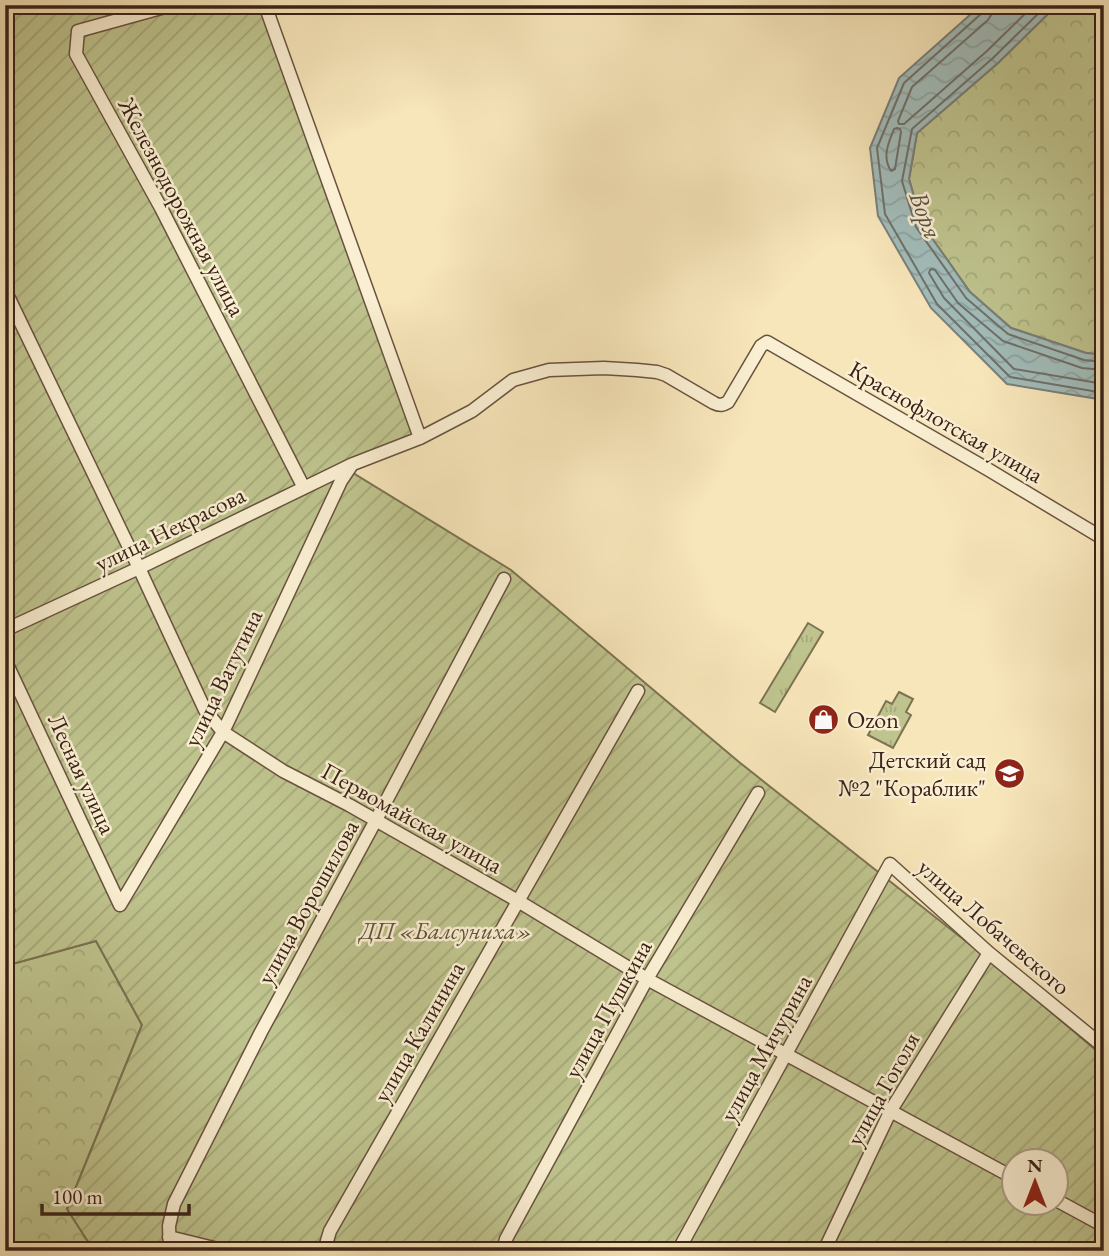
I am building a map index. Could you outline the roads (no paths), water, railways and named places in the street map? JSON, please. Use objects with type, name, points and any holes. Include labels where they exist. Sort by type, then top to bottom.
[{"type":"street","name":"Железнодорожная улица","points":[[172,5],[78,31],[76,54],[162,208],[304,488]]},
{"type":"street","points":[[265,5],[421,438]]},
{"type":"street","name":"Первомайская улица","points":[[5,290],[205,710],[223,732],[283,771],[349,805],[518,901],[647,979],[1000,1170]]},
{"type":"street","name":"улица Некрасова","points":[[5,630],[353,464],[421,438],[472,411],[513,380],[549,370],[611,368],[657,372],[719,405],[724,405],[761,346],[767,342]]},
{"type":"street","name":"Краснофлотская улица","points":[[767,342],[1104,539]]},
{"type":"street","name":"улица Ватутина","points":[[120,905],[223,732],[341,481],[353,464]]},
{"type":"street","name":"улица Ворошилова","points":[[169,1244],[170,1217],[174,1204],[261,1032],[504,579]]},
{"type":"street","name":"Лесная улица","points":[[5,660],[120,905]]},
{"type":"street","name":"улица Калинина","points":[[324,1251],[330,1231],[638,691]]},
{"type":"street","name":"улица Пушкина","points":[[503,1251],[506,1239],[647,979],[758,793]]},
{"type":"street","name":"улица Лобачевского","points":[[890,864],[989,953],[1104,1047]]},
{"type":"street","name":"улица Мичурина","points":[[678,1251],[890,864]]},
{"type":"street","name":"улица Гоголя","points":[[824,1251],[891,1110],[989,953]]},
{"type":"street","points":[[1070,1208],[1104,1226]]},
{"type":"street","points":[[169,1244],[226,1251]]},
{"type":"water","points":[[981,5],[1057,5],[998,63],[917,133],[909,179],[922,224],[970,292],[1011,328],[1086,353],[1104,355],[1104,400],[1007,384],[931,308],[878,216],[870,148],[899,78]]},
{"type":"place","name":"Ozon","points":[[824,720]]},
{"type":"place","name":"Детский сад №2 \"Кораблик\"","points":[[1009,774]]},
{"type":"water label","name":"Воря","points":[[926,215]]},
{"type":"park label","name":"ДП «Балсуниха»","points":[[446,931]]}]
